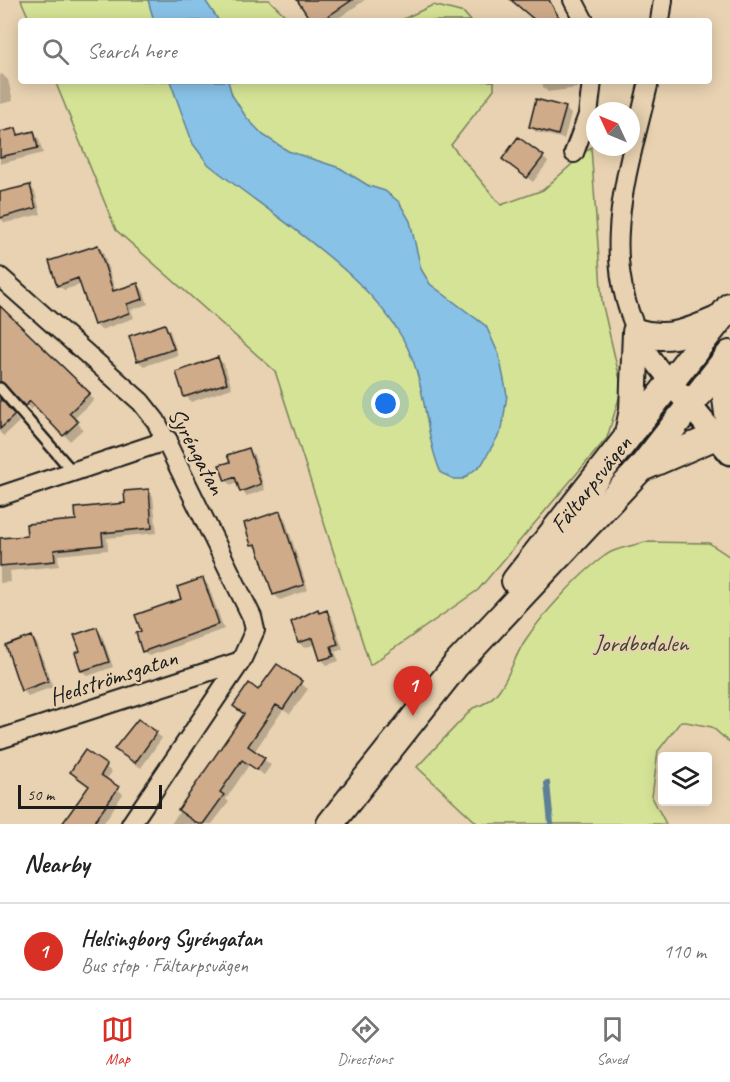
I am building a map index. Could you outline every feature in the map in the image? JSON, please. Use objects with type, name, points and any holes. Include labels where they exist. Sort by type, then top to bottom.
[{"type":"main road","points":[[627,436],[633,410],[636,332],[667,338],[687,333],[725,312]]},
{"type":"main road","name":"Fältarpsvägen","points":[[330,824],[456,665],[517,578],[725,312]]},
{"type":"main road","points":[[641,468],[725,439],[724,384],[729,356]]},
{"type":"main road","name":"Fältarpsvägen","points":[[456,665],[641,468],[729,356]]},
{"type":"street","points":[[573,0],[582,18]]},
{"type":"street","points":[[660,18],[663,0]]},
{"type":"street","points":[[574,153],[588,115],[592,84]]},
{"type":"street","points":[[648,84],[623,188],[618,227],[617,264],[627,309],[647,351],[670,382],[725,439]]},
{"type":"street","name":"Syréngatan","points":[[0,278],[141,402],[168,440],[252,617],[255,630],[241,661]]},
{"type":"street","points":[[0,496],[168,440]]},
{"type":"street","points":[[130,824],[241,661]]},
{"type":"street","name":"Hedströmsgatan","points":[[0,739],[241,661]]},
{"type":"lane","points":[[0,388],[72,472]]},
{"type":"green space","points":[[21,0],[269,0],[288,18],[29,18]]},
{"type":"green space","points":[[433,5],[464,13],[468,18],[405,18]]},
{"type":"green space","points":[[56,84],[494,84],[494,89],[451,145],[501,205],[543,190],[586,151],[586,156],[592,156],[602,302],[622,388],[607,438],[478,590],[370,665],[275,371],[116,230]]},
{"type":"green space","name":"Jordbodalen","points":[[645,542],[709,543],[730,557],[730,743],[712,727],[681,721],[658,751],[652,797],[666,824],[478,824],[417,767],[473,708],[484,704],[499,690],[524,642],[573,584],[610,553]]},
{"type":"water","points":[[148,0],[205,0],[217,18],[153,18]]},
{"type":"water","points":[[171,84],[229,84],[232,95],[246,117],[263,135],[288,151],[340,168],[369,186],[385,191],[399,202],[410,221],[421,269],[430,284],[486,326],[499,355],[507,395],[502,429],[482,464],[463,479],[454,479],[441,473],[432,445],[417,372],[397,329],[376,302],[351,276],[323,251],[208,164],[193,144]]},
{"type":"building","points":[[297,0],[352,0],[325,18],[309,18]]},
{"type":"building","points":[[511,0],[549,0],[559,18],[532,18]]},
{"type":"building","points":[[536,99],[566,107],[558,135],[529,127]]},
{"type":"building","points":[[16,128],[18,135],[34,131],[38,148],[0,157],[0,132]]},
{"type":"building","points":[[518,137],[544,156],[527,178],[502,159]]},
{"type":"building","points":[[30,185],[36,208],[0,218],[0,192]]},
{"type":"building","points":[[98,245],[113,291],[138,283],[143,299],[127,304],[129,313],[94,325],[78,278],[57,286],[49,261]]},
{"type":"building","points":[[0,306],[90,393],[69,413],[78,422],[63,436],[30,401],[25,406],[0,381]]},
{"type":"building","points":[[165,324],[174,349],[137,361],[129,336]]},
{"type":"building","points":[[218,357],[227,383],[184,397],[176,372]]},
{"type":"building","points":[[0,398],[15,415],[0,429]]},
{"type":"building","points":[[249,448],[261,484],[240,492],[235,477],[225,481],[219,465],[230,462],[227,455]]},
{"type":"building","points":[[149,489],[152,528],[102,533],[103,545],[54,550],[55,561],[0,566],[0,538],[27,536],[26,524],[76,520],[75,508],[125,503],[124,491]]},
{"type":"building","points":[[280,511],[304,585],[273,595],[256,544],[251,545],[244,523]]},
{"type":"building","points":[[203,578],[219,624],[142,652],[136,633],[141,631],[135,615],[181,599],[177,587]]},
{"type":"building","points":[[318,609],[319,613],[327,610],[338,644],[331,646],[334,656],[320,660],[313,638],[298,643],[291,622]]},
{"type":"building","points":[[97,627],[109,662],[81,671],[75,653],[80,651],[74,635]]},
{"type":"building","points":[[32,636],[48,681],[21,691],[6,646]]},
{"type":"building","points":[[277,664],[302,681],[283,709],[276,705],[248,746],[265,758],[257,770],[242,760],[220,792],[224,795],[203,824],[198,824],[178,810],[244,714],[233,706],[249,683],[258,690]]},
{"type":"building","points":[[138,719],[157,732],[135,763],[114,749]]},
{"type":"building","points":[[85,750],[107,765],[101,775],[119,787],[93,824],[62,824],[89,786],[70,772]]},
{"type":"waterway","points":[[547,783],[551,824]]},
{"type":"place","name":"Helsingborg Syréngatan","points":[[413,716]]}]
